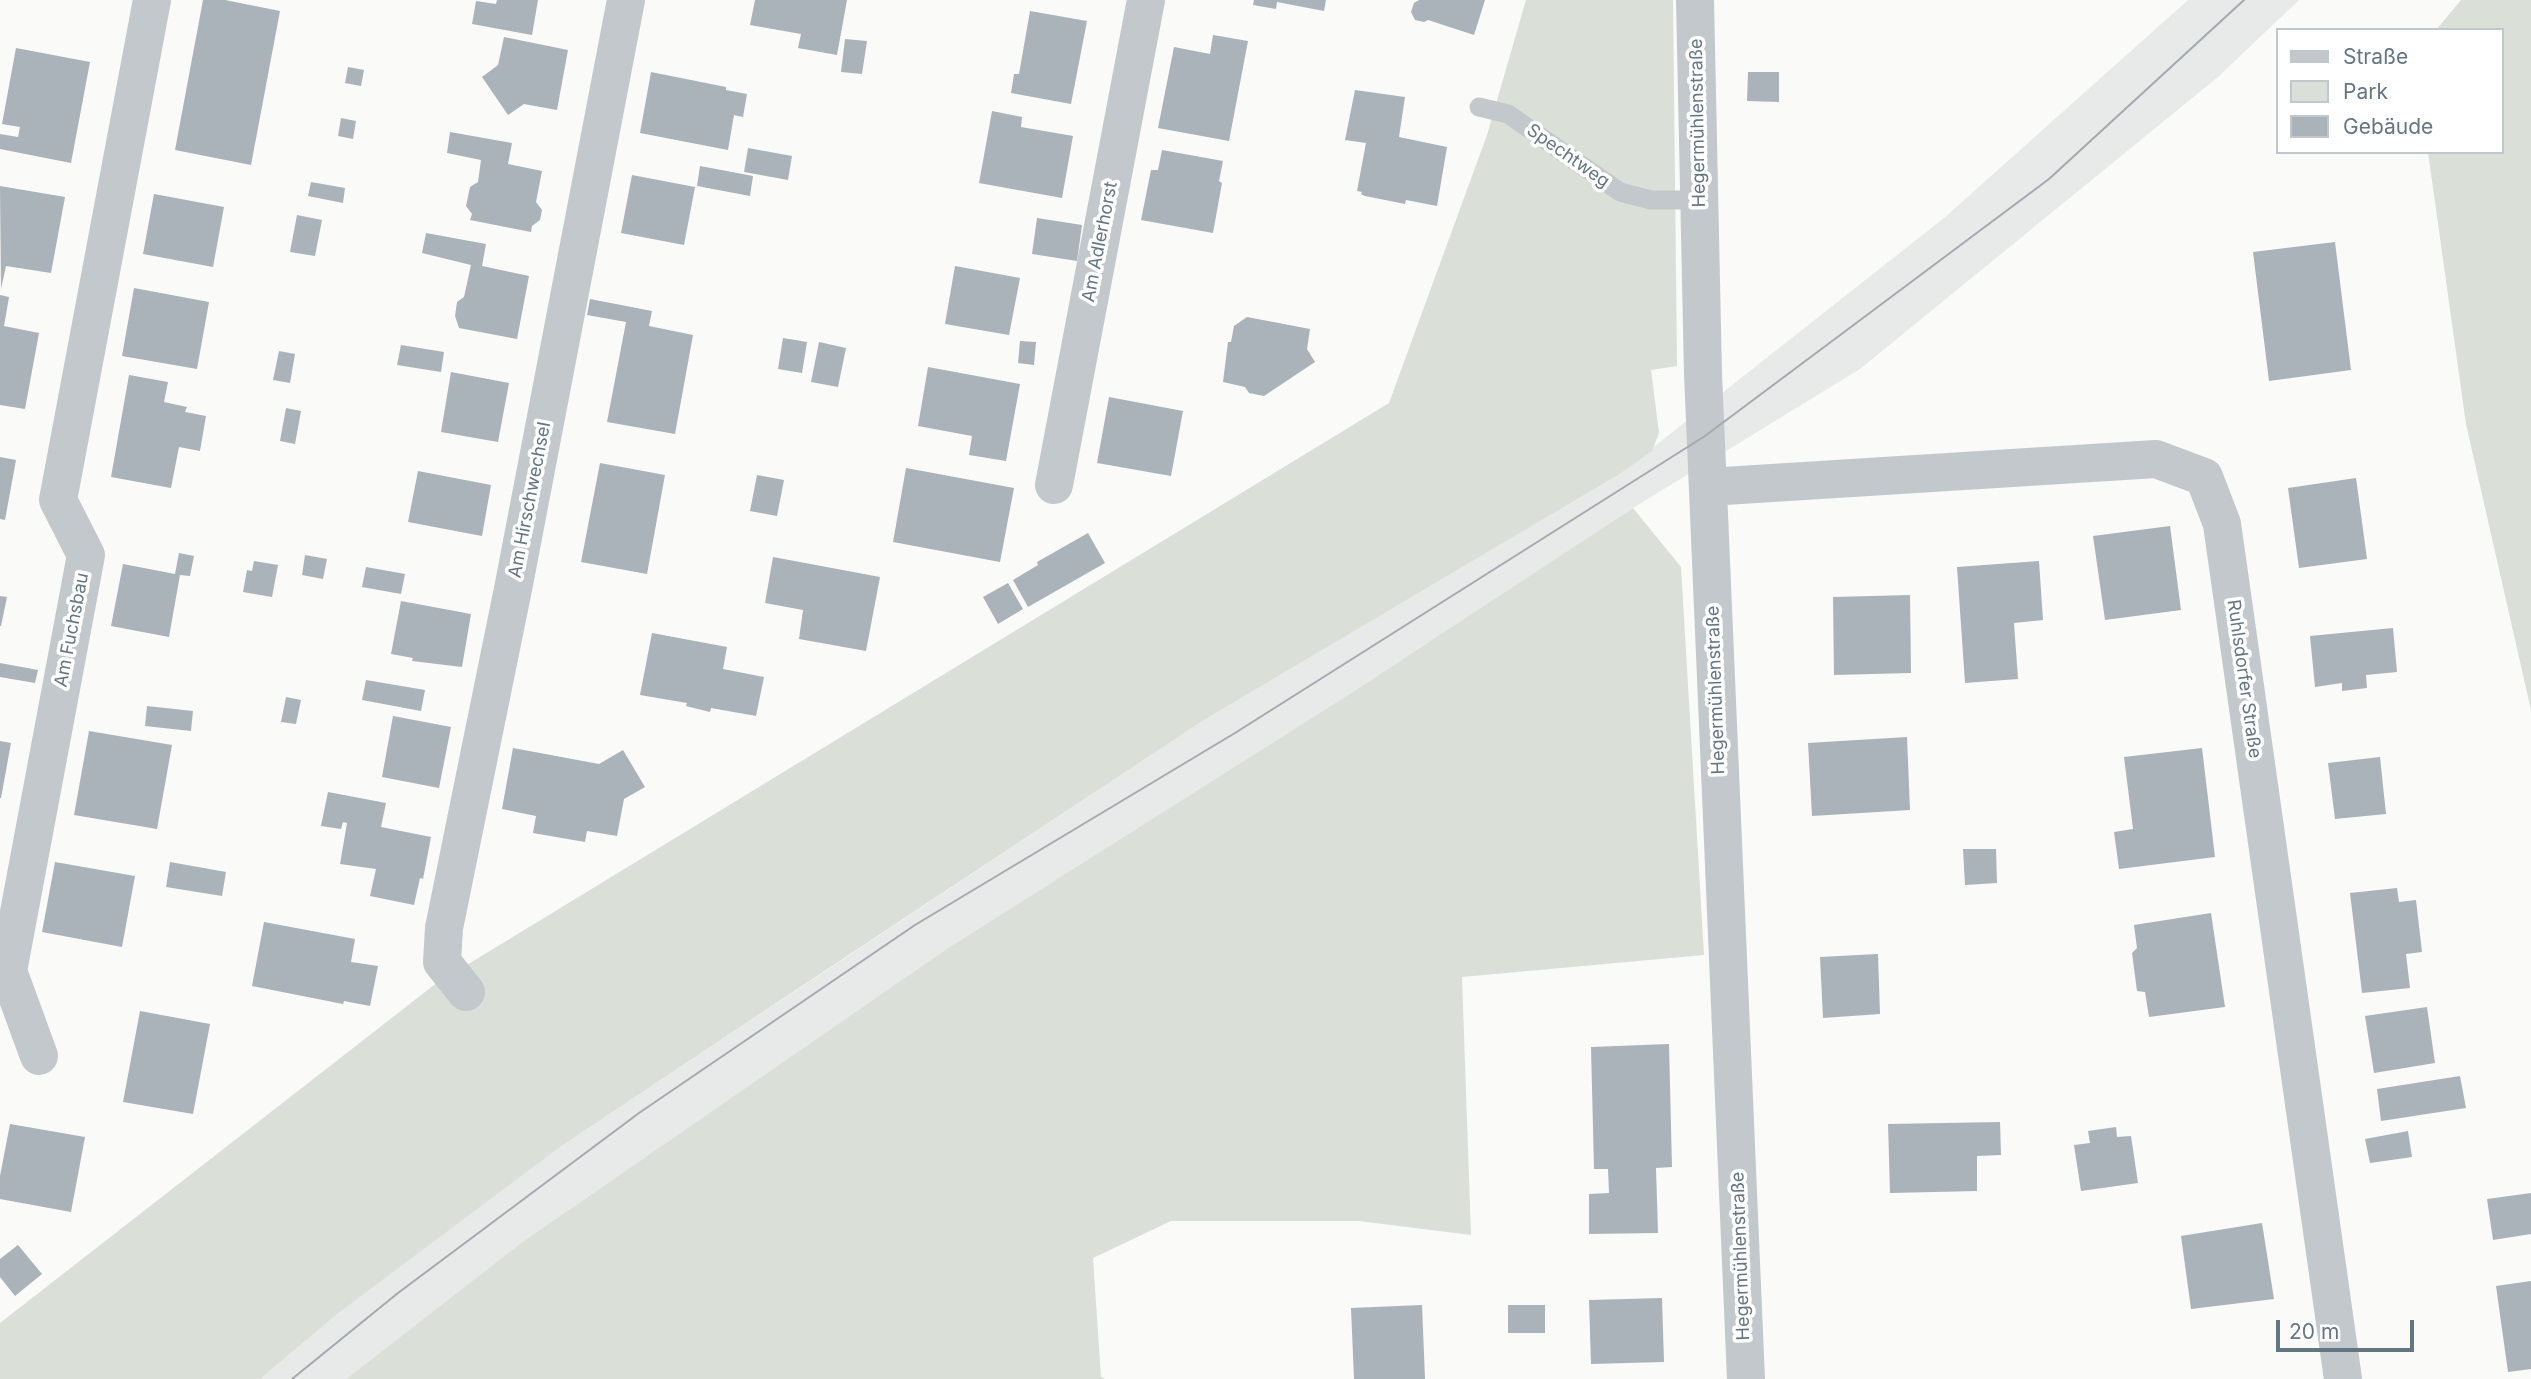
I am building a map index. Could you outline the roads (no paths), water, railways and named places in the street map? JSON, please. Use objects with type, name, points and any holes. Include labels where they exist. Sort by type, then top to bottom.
[{"type":"street","name":"Am Fuchsbau","points":[[38,1056],[8,971],[86,555],[58,500],[152,0]]},
{"type":"street","name":"Am Hirschwechsel","points":[[466,992],[442,961],[444,928],[514,584],[626,0]]},
{"type":"street","name":"Am Adlerhorst","points":[[1054,485],[1146,0]]},
{"type":"street","name":"Hegermühlenstraße","points":[[1695,0],[1708,487],[1746,1379]]},
{"type":"street","name":"Ruhlsdorfer Straße","points":[[1708,487],[2156,459],[2204,477],[2222,524],[2343,1379]]},
{"type":"lane","name":"Spechtweg","points":[[1479,107],[1508,114],[1620,192],[1651,200],[1700,200]]},
{"type":"tram line","points":[[292,1379],[398,1293],[639,1113],[915,925],[1235,733],[1705,436],[2049,179],[2244,0]]}]
